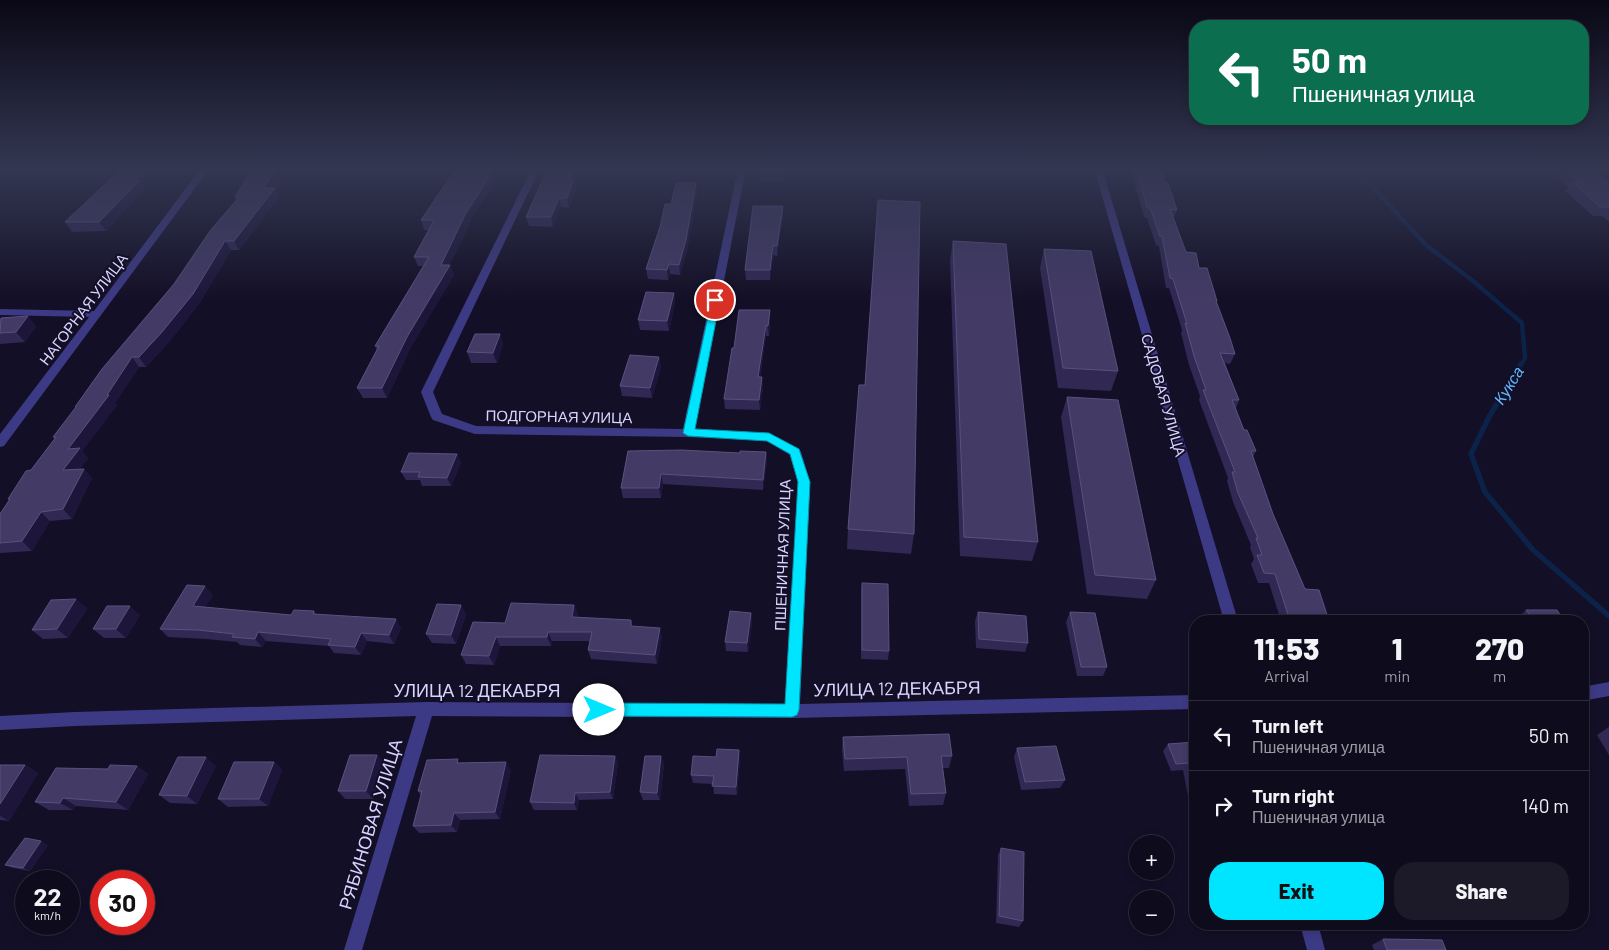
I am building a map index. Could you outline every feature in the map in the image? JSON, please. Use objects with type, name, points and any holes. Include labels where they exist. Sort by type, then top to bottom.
[{"type":"street","name":"НАГОРНАЯ УЛИЦА","points":[[0,443],[173,212]]},
{"type":"street","name":"ПОДГОРНАЯ УЛИЦА","points":[[514,212],[427,392],[438,417],[475,430],[688,433]]},
{"type":"street","points":[[688,433],[733,212]]},
{"type":"street","name":"САДОВАЯ УЛИЦА","points":[[1111,212],[1229,615]]},
{"type":"street","points":[[0,312],[97,314]]},
{"type":"street","name":"ПШЕНИЧНАЯ УЛИЦА","points":[[688,433],[769,437],[795,452],[804,482],[792,710]]},
{"type":"street","points":[[1589,693],[1609,689]]},
{"type":"street","name":"УЛИЦА 12 ДЕКАБРЯ","points":[[0,723],[75,719],[426,709],[792,710],[1189,702]]},
{"type":"street","name":"РЯБИНОВАЯ УЛИЦА","points":[[352,950],[426,709]]},
{"type":"street","points":[[1311,930],[1316,950]]},
{"type":"building","points":[[75,212],[108,212],[99,222],[65,222]]},
{"type":"building","points":[[226,212],[256,212],[234,241],[225,241],[193,294],[162,332],[139,357],[132,357],[107,395],[109,395],[68,449],[80,448],[63,470],[84,469],[63,509],[41,512],[22,541],[0,543],[0,514],[26,471],[31,470],[56,437],[53,437],[102,369],[174,284],[210,231]]},
{"type":"building","points":[[426,212],[467,212],[441,265],[450,265],[407,337],[382,388],[357,388],[379,346],[375,346],[429,257],[414,257],[434,220],[421,220]]},
{"type":"building","points":[[528,212],[553,212],[551,217],[526,217]]},
{"type":"building","points":[[663,212],[691,212],[679,265],[669,264],[667,270],[646,269]]},
{"type":"building","points":[[752,212],[782,212],[777,246],[773,245],[770,270],[745,270]]},
{"type":"building","points":[[877,212],[920,212],[914,534],[848,529],[859,385],[865,385]]},
{"type":"building","points":[[1152,212],[1171,212],[1186,252],[1196,253],[1199,268],[1207,268],[1216,301],[1235,354],[1220,353],[1239,400],[1232,400],[1244,430],[1247,430],[1256,451],[1251,451],[1273,514],[1305,589],[1319,590],[1327,615],[1288,615],[1275,574],[1264,573],[1257,555],[1262,555],[1256,538],[1258,538],[1238,493],[1232,472],[1235,472],[1203,390],[1206,390],[1194,356],[1185,323],[1187,324],[1173,279],[1170,278],[1162,236],[1160,236]]},
{"type":"building","points":[[953,241],[1006,244],[1038,542],[964,537]]},
{"type":"building","points":[[1044,249],[1091,251],[1118,371],[1063,368]]},
{"type":"building","points":[[646,292],[674,293],[667,321],[638,320]]},
{"type":"building","points":[[739,310],[770,310],[758,377],[762,377],[759,400],[724,399]]},
{"type":"building","points":[[28,316],[16,332],[0,333],[1,318]]},
{"type":"building","points":[[475,334],[500,334],[493,353],[467,352]]},
{"type":"building","points":[[630,355],[659,357],[650,388],[620,386]]},
{"type":"building","points":[[1067,397],[1118,400],[1156,580],[1095,575]]},
{"type":"building","points":[[682,450],[740,453],[740,451],[766,452],[763,480],[661,474],[659,488],[621,488],[628,451]]},
{"type":"building","points":[[409,453],[457,454],[447,478],[418,477],[420,472],[401,472]]},
{"type":"building","points":[[862,583],[888,584],[889,651],[862,650]]},
{"type":"building","points":[[187,585],[205,586],[193,606],[291,615],[294,610],[314,611],[313,614],[396,619],[389,635],[361,633],[355,647],[328,645],[331,639],[258,632],[255,639],[232,637],[234,634],[198,630],[160,629]]},
{"type":"building","points":[[76,599],[57,629],[32,630],[51,600]]},
{"type":"building","points":[[511,603],[574,605],[572,617],[631,620],[631,626],[660,628],[655,655],[588,650],[592,632],[548,632],[547,637],[496,637],[489,656],[461,655],[473,622],[505,623]]},
{"type":"building","points":[[437,604],[461,605],[451,635],[426,634]]},
{"type":"building","points":[[107,606],[130,606],[116,629],[93,629]]},
{"type":"building","points":[[1526,610],[1557,610],[1560,615],[1530,615]]},
{"type":"building","points":[[730,611],[751,613],[747,643],[725,642]]},
{"type":"building","points":[[978,612],[1026,616],[1028,643],[979,639]]},
{"type":"building","points":[[1070,612],[1095,613],[1107,667],[1081,667]]},
{"type":"building","points":[[949,734],[952,756],[941,756],[946,793],[911,794],[907,757],[845,759],[843,737]]},
{"type":"building","points":[[1189,742],[1189,763],[1176,764],[1168,744]]},
{"type":"building","points":[[1056,746],[1065,780],[1025,782],[1017,748]]},
{"type":"building","points":[[717,749],[739,750],[736,787],[712,786],[714,776],[691,775],[693,756],[716,757]]},
{"type":"building","points":[[350,755],[377,755],[366,791],[338,791]]},
{"type":"building","points":[[540,755],[615,756],[610,792],[575,793],[574,803],[530,802]]},
{"type":"building","points":[[645,756],[661,756],[657,793],[640,792]]},
{"type":"building","points":[[178,757],[206,757],[187,796],[159,795]]},
{"type":"building","points":[[458,759],[457,763],[506,762],[495,812],[454,813],[451,825],[413,826],[422,791],[418,791],[427,760]]},
{"type":"building","points":[[234,762],[274,762],[259,799],[218,799]]},
{"type":"building","points":[[0,765],[25,765],[0,804]]},
{"type":"building","points":[[110,765],[137,766],[116,802],[63,798],[60,803],[35,802],[56,768],[108,769]]},
{"type":"building","points":[[25,838],[41,841],[23,868],[5,865]]},
{"type":"building","points":[[1001,848],[1024,852],[1023,921],[999,916]]},
{"type":"building","points":[[1383,939],[1442,940],[1446,950],[1387,950]]},
{"type":"waterway","name":"Кукса","points":[[1396,212],[1426,245],[1473,281],[1522,323],[1525,358],[1521,365]]},
{"type":"waterway","name":"Кукса","points":[[1521,364],[1489,417],[1471,454],[1485,492],[1533,550],[1609,616]]},
{"type":"route","points":[[599,710],[792,710],[804,482],[795,452],[769,437],[688,433],[715,300]]}]
